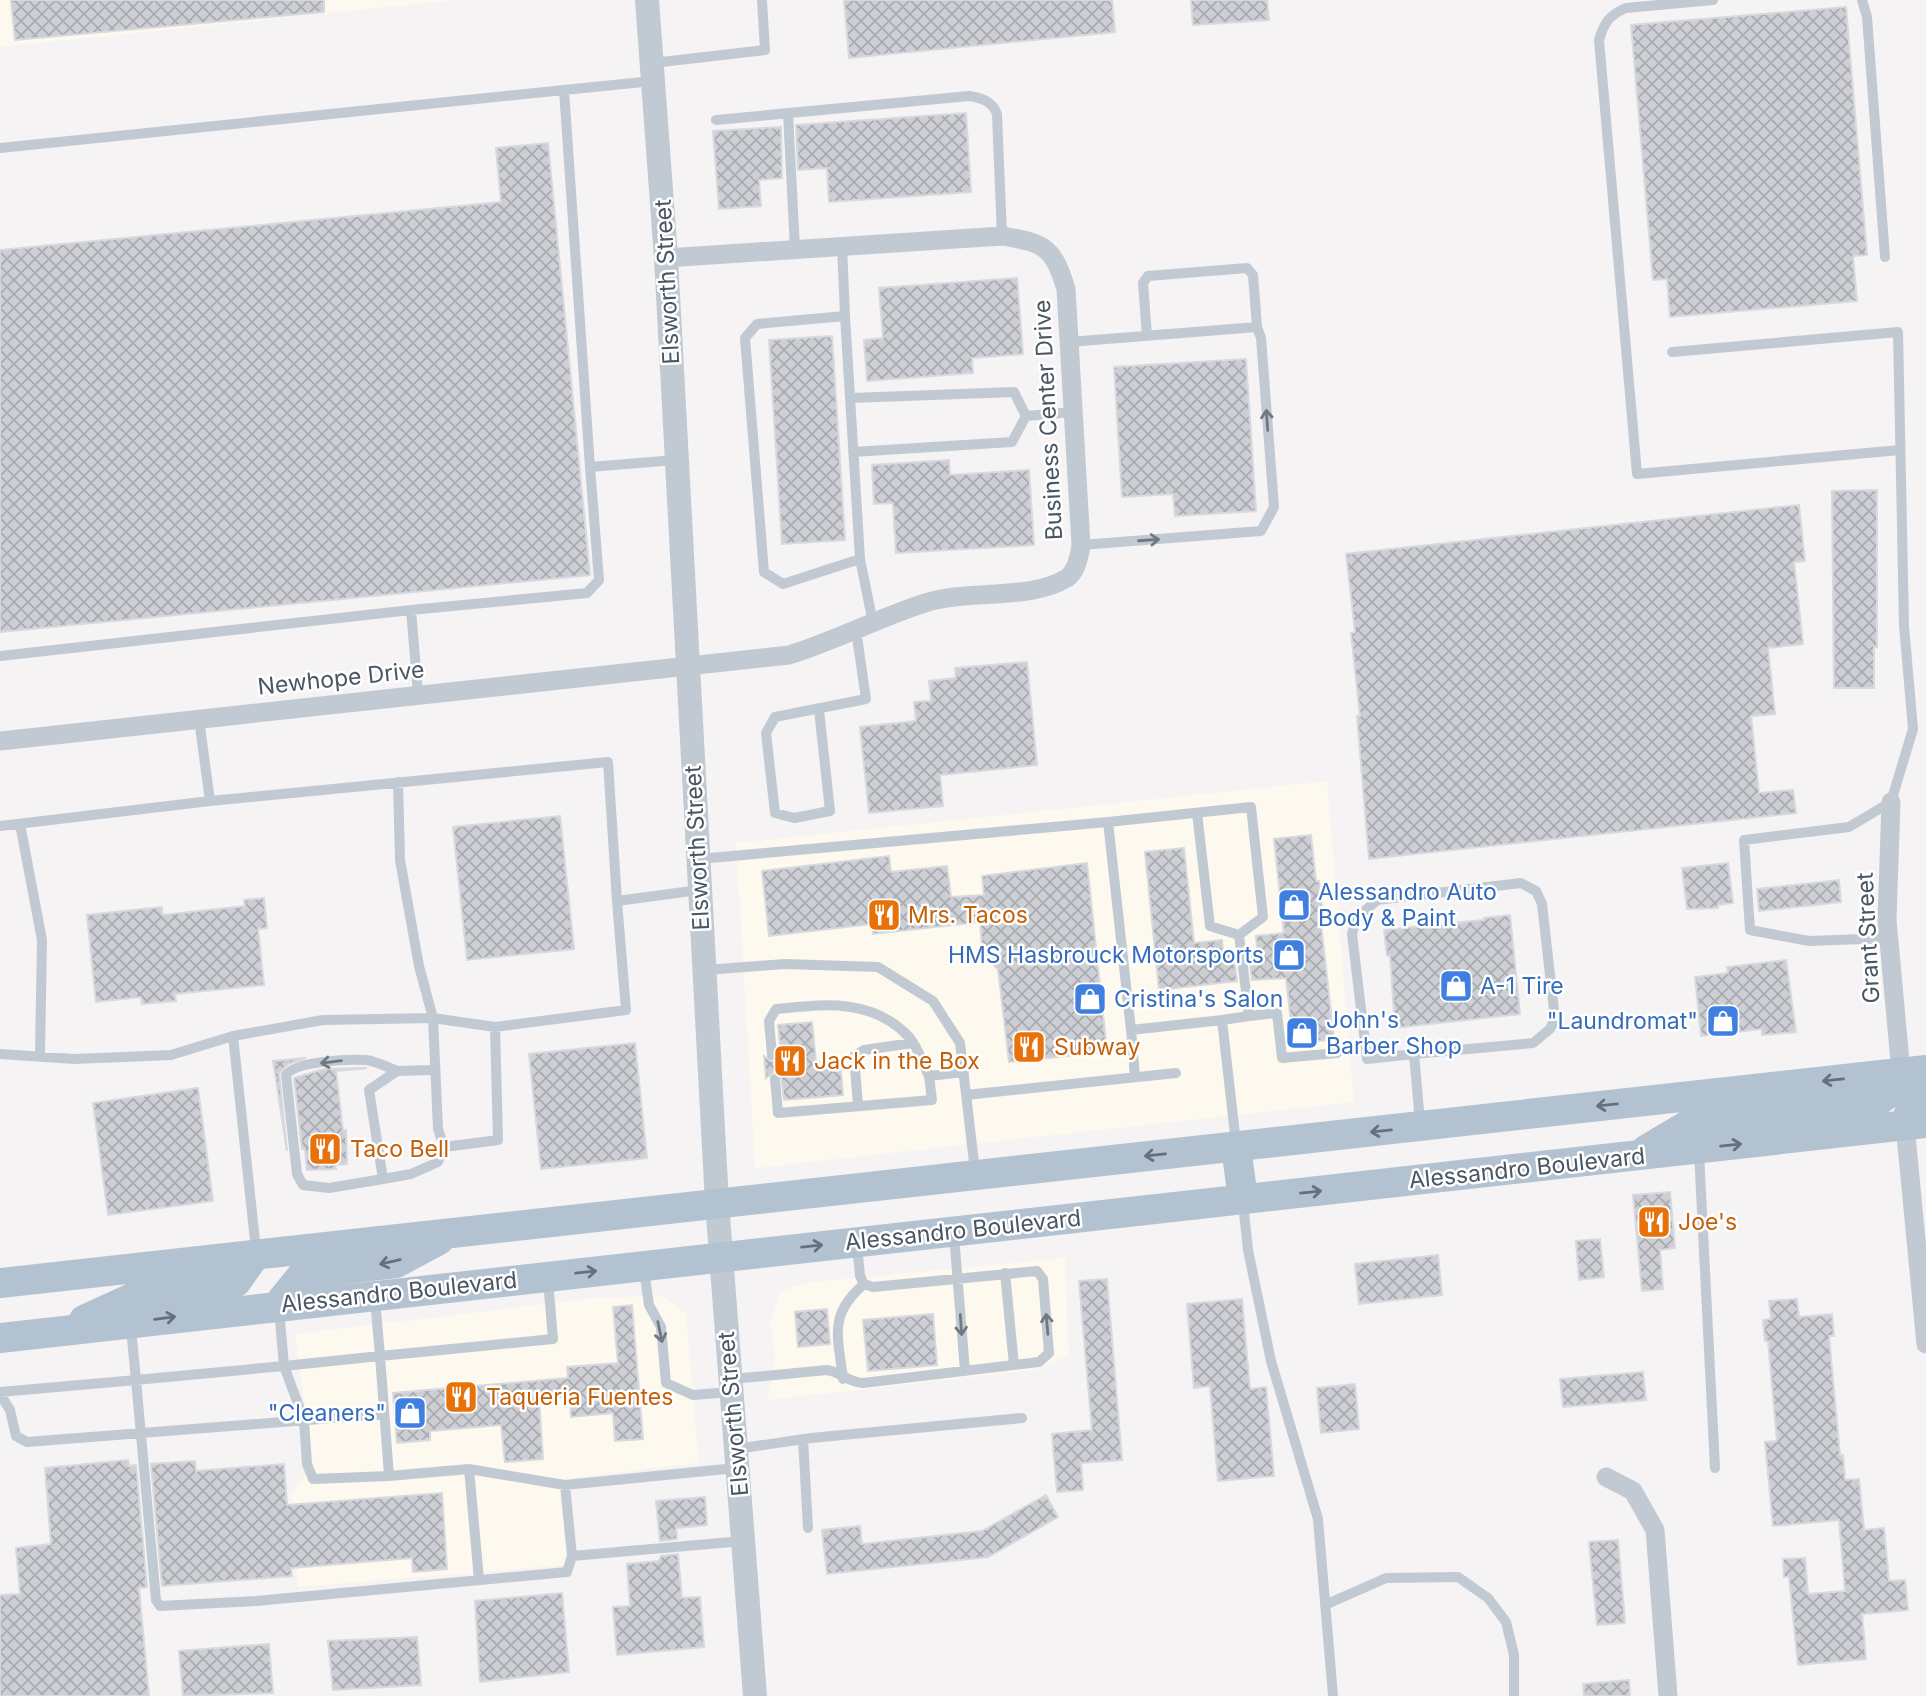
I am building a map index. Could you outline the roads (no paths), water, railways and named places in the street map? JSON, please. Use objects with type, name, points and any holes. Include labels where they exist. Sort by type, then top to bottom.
[{"type":"main road","points":[[0,1283],[1914,1071]]},
{"type":"main road","points":[[1635,1156],[1688,1125],[1872,1105],[1914,1071]]},
{"type":"main road","points":[[1916,1124],[1912,1105],[1926,1094]]},
{"type":"main road","name":"Alessandro Boulevard","points":[[130,1311],[278,1306],[1916,1124]]},
{"type":"main road","points":[[1236,1147],[1243,1199]]},
{"type":"main road","points":[[278,1306],[303,1274],[396,1263],[452,1233]]},
{"type":"main road","points":[[0,1338],[58,1331],[130,1311],[149,1292],[236,1282],[256,1254]]},
{"type":"street","name":"Elsworth Street","points":[[647,0],[666,258],[716,1203],[754,1696]]},
{"type":"street","name":"Business Center Drive","points":[[666,258],[1002,236],[1038,242],[1059,265],[1066,289],[1081,545],[1080,555],[1070,576],[1051,586],[927,602],[789,655],[687,665]]},
{"type":"street","name":"Newhope Drive","points":[[0,741],[687,665]]},
{"type":"street","name":"Grant Street","points":[[1891,802],[1889,938],[1914,1071]]},
{"type":"street","points":[[1916,1124],[1926,1344]]},
{"type":"street","points":[[1606,1477],[1633,1491],[1655,1530],[1668,1696]]},
{"type":"lane","points":[[0,148],[564,90],[765,50],[762,0]]},
{"type":"lane","points":[[1713,0],[1626,8],[1613,13],[1603,25],[1599,40],[1637,474],[1900,450]]},
{"type":"lane","points":[[1862,0],[1867,17],[1885,257]]},
{"type":"lane","points":[[0,656],[587,593],[599,580],[564,90]]},
{"type":"lane","points":[[716,120],[969,96],[981,98],[993,106],[996,114],[1002,236]]},
{"type":"lane","points":[[788,113],[795,249]]},
{"type":"lane","points":[[819,710],[830,811],[794,818],[775,813],[766,733],[775,717],[866,699],[842,246]]},
{"type":"lane","points":[[1081,545],[1261,531],[1274,507],[1253,275],[1247,268],[1148,276],[1143,283],[1147,336]]},
{"type":"lane","points":[[845,316],[757,324],[746,338],[764,572],[783,584],[860,558]]},
{"type":"lane","points":[[1069,342],[1259,332]]},
{"type":"lane","points":[[1672,352],[1898,332],[1904,626],[1913,729],[1891,802],[1849,827],[1744,840],[1750,930],[1809,941],[1889,938]]},
{"type":"lane","points":[[850,398],[1014,392],[1026,416]]},
{"type":"lane","points":[[1026,416],[1073,412]]},
{"type":"lane","points":[[853,452],[1012,442],[1026,416]]},
{"type":"lane","points":[[590,467],[677,460]]},
{"type":"lane","points":[[411,610],[418,694]]},
{"type":"lane","points":[[199,719],[211,801]]},
{"type":"lane","points":[[0,827],[211,801],[608,762],[626,1010],[495,1027],[433,1018],[323,1020],[233,1036],[171,1055],[74,1059],[40,1054],[0,1054]]},
{"type":"lane","points":[[398,782],[400,860],[419,966],[433,1018],[438,1129],[444,1147],[438,1162],[411,1174],[329,1188],[303,1185],[298,1174],[286,1075],[296,1066],[369,1060],[397,1071],[435,1070]]},
{"type":"lane","points":[[697,859],[1251,807],[1263,918],[1239,935]]},
{"type":"lane","points":[[1197,813],[1210,926],[1239,935]]},
{"type":"lane","points":[[1108,822],[1135,1077]]},
{"type":"lane","points":[[20,824],[42,940],[40,1054]]},
{"type":"lane","points":[[1521,883],[1536,891],[1542,904],[1555,1020],[1550,1029],[1533,1043],[1414,1054],[1367,1059],[1352,934],[1356,919],[1377,900],[1521,883]]},
{"type":"lane","points":[[617,901],[699,890]]},
{"type":"lane","points":[[1239,935],[1249,1016]]},
{"type":"lane","points":[[704,971],[785,964],[878,967],[933,1001],[960,1043],[976,1175]]},
{"type":"lane","points":[[772,1055],[769,1021],[776,1009],[852,1005],[884,1015],[913,1043],[929,1076],[932,1100],[778,1113],[775,1079]]},
{"type":"lane","points":[[1131,1030],[1277,1013],[1282,1058],[1337,1053]]},
{"type":"lane","points":[[1222,1020],[1236,1147]]},
{"type":"lane","points":[[444,1147],[498,1140],[495,1027]]},
{"type":"lane","points":[[233,1036],[256,1254]]},
{"type":"lane","points":[[858,1106],[854,1056],[864,1050],[913,1043]]},
{"type":"lane","points":[[1414,1054],[1420,1126]]},
{"type":"lane","points":[[383,1179],[369,1090],[397,1071]]},
{"type":"lane","points":[[929,1076],[964,1072]]},
{"type":"lane","points":[[966,1095],[1176,1073]]},
{"type":"lane","points":[[1699,1149],[1715,1468]]},
{"type":"lane","points":[[1243,1199],[1250,1262],[1274,1375],[1318,1519],[1333,1696]]},
{"type":"lane","points":[[953,1231],[965,1371]]},
{"type":"lane","points":[[644,1266],[649,1305],[661,1327],[666,1383],[693,1395],[827,1370],[837,1371],[843,1379],[863,1383],[1039,1362],[1049,1353],[1043,1279],[1037,1271],[873,1287],[864,1284],[860,1276],[857,1241]]},
{"type":"lane","points":[[1005,1273],[1014,1365]]},
{"type":"lane","points":[[384,1415],[27,1442],[16,1436],[10,1410],[0,1393],[553,1339],[547,1276]]},
{"type":"lane","points":[[843,1379],[837,1331],[841,1309],[864,1284]]},
{"type":"lane","points":[[375,1295],[389,1476]]},
{"type":"lane","points":[[278,1306],[284,1366],[304,1420],[307,1464],[313,1479],[469,1469],[565,1485],[737,1458],[803,1438],[1022,1418]]},
{"type":"lane","points":[[130,1311],[156,1600],[160,1606],[256,1601],[567,1572],[572,1556],[565,1485]]},
{"type":"lane","points":[[803,1438],[808,1528]]},
{"type":"lane","points":[[469,1469],[479,1580]]},
{"type":"lane","points":[[572,1556],[743,1541]]},
{"type":"lane","points":[[1325,1605],[1386,1578],[1458,1577],[1488,1598],[1506,1622],[1514,1655],[1514,1696]]},
{"type":"place","name":"Alessandro Auto Body & Paint","points":[[1294,905]]},
{"type":"place","name":"Mrs. Tacos","points":[[884,915]]},
{"type":"place","name":"HMS Hasbrouck Motorsports","points":[[1289,955]]},
{"type":"place","name":"A-1 Tire","points":[[1456,986]]},
{"type":"place","name":"Cristina's Salon","points":[[1090,999]]},
{"type":"place","name":"\"Laundromat\"","points":[[1723,1021]]},
{"type":"place","name":"John's Barber Shop","points":[[1302,1033]]},
{"type":"place","name":"Subway","points":[[1029,1047]]},
{"type":"place","name":"Jack in the Box","points":[[790,1061]]},
{"type":"place","name":"Taco Bell","points":[[325,1149]]},
{"type":"place","name":"Joe's","points":[[1654,1222]]},
{"type":"place","name":"Taqueria Fuentes","points":[[461,1397]]},
{"type":"place","name":"\"Cleaners\"","points":[[410,1413]]}]
